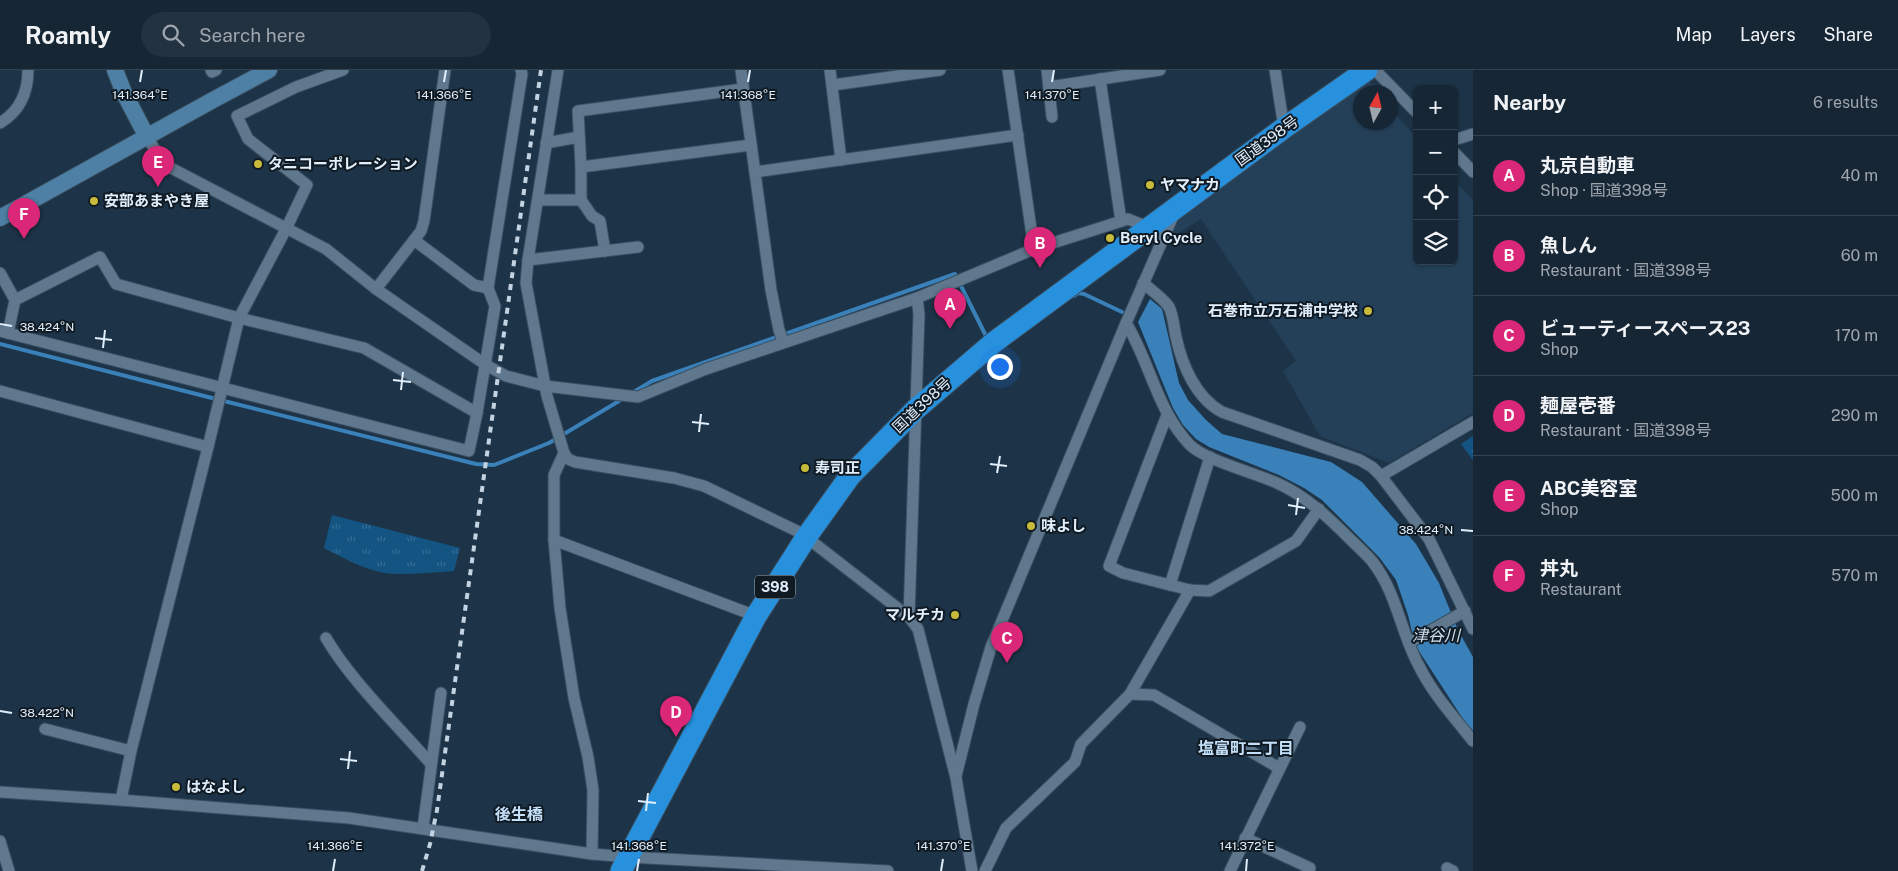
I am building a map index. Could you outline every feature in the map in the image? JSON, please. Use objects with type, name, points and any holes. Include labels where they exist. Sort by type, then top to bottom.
[{"type":"highway","name":"国道398号","points":[[625,864],[756,616],[807,536],[850,476],[916,409],[991,345],[1148,227],[1284,128],[1368,70]]},
{"type":"street","points":[[0,123],[23,100],[28,89],[28,70]]},
{"type":"street","points":[[115,70],[124,93],[147,137],[162,161],[171,168],[326,249],[376,289],[486,365],[506,376],[545,386],[638,397],[781,336],[917,298],[1034,249],[1128,218],[1148,227]]},
{"type":"street","points":[[211,70],[212,72],[216,70]]},
{"type":"street","points":[[0,218],[269,70]]},
{"type":"street","points":[[121,800],[131,751],[239,318],[307,185],[248,139],[237,116],[296,87],[343,70]]},
{"type":"street","points":[[376,289],[421,231],[445,70]]},
{"type":"street","points":[[477,413],[364,348],[239,318],[116,284],[100,257],[15,300],[4,332],[469,451],[477,413],[486,365],[495,306],[488,288],[522,74],[521,70]]},
{"type":"street","points":[[558,70],[526,283],[545,386],[561,443],[568,459],[575,462],[674,478],[704,486],[807,536],[909,617],[918,629],[956,778],[972,871]]},
{"type":"street","points":[[741,70],[771,290],[781,336]]},
{"type":"street","points":[[830,70],[841,160]]},
{"type":"street","points":[[833,85],[940,70]]},
{"type":"street","points":[[1008,70],[1034,249]]},
{"type":"street","points":[[1046,70],[1052,117]]},
{"type":"street","points":[[1049,87],[1100,79],[1112,74],[1160,70]]},
{"type":"street","points":[[1275,70],[1284,128]]},
{"type":"street","points":[[1375,70],[1413,109]]},
{"type":"street","points":[[1100,79],[1120,221]]},
{"type":"street","points":[[605,251],[600,221],[592,216],[581,200],[578,111],[744,88]]},
{"type":"street","points":[[1458,139],[1473,134]]},
{"type":"street","points":[[755,172],[1018,135]]},
{"type":"street","points":[[546,143],[579,137]]},
{"type":"street","points":[[581,167],[751,145]]},
{"type":"street","points":[[1458,156],[1473,172]]},
{"type":"street","points":[[538,200],[581,200]]},
{"type":"street","points":[[956,778],[974,704],[991,647],[1142,283],[1178,206]]},
{"type":"street","points":[[414,240],[474,285],[488,288]]},
{"type":"street","points":[[528,260],[638,247]]},
{"type":"street","points":[[0,274],[15,300]]},
{"type":"street","points":[[1142,283],[1169,307],[1177,343],[1189,374],[1199,392],[1214,408],[1360,460],[1372,467],[1381,476],[1429,539],[1473,629]]},
{"type":"street","points":[[909,617],[919,314],[917,298]]},
{"type":"street","points":[[1126,323],[1137,341],[1167,415],[1192,447],[1210,457],[1276,482],[1299,494],[1319,509],[1372,562],[1394,597],[1417,664],[1433,691],[1473,740]]},
{"type":"street","points":[[0,391],[208,447]]},
{"type":"street","points":[[1167,415],[1109,566],[1123,573],[1190,590],[1209,592],[1296,541],[1319,509]]},
{"type":"street","points":[[1381,476],[1473,422]]},
{"type":"street","points":[[561,443],[554,475],[554,540],[560,608],[574,698],[588,757],[593,790],[592,854]]},
{"type":"street","points":[[1170,585],[1210,457]]},
{"type":"street","points":[[554,540],[756,616]]},
{"type":"street","points":[[985,871],[1006,828],[1075,762],[1081,744],[1130,694],[1190,590]]},
{"type":"street","points":[[1409,643],[1465,611]]},
{"type":"street","points":[[326,638],[356,679],[432,764]]},
{"type":"street","points":[[423,828],[441,693]]},
{"type":"street","points":[[1130,694],[1154,695],[1279,768]]},
{"type":"street","points":[[1230,871],[1300,727]]},
{"type":"street","points":[[45,729],[131,751]]},
{"type":"street","points":[[0,792],[349,818],[592,854],[625,864],[888,871]]},
{"type":"street","points":[[1245,838],[1310,868],[1308,871]]},
{"type":"street","points":[[0,840],[9,871]]},
{"type":"shaded area","name":"石巻市立万石浦中学校","points":[[1366,82],[1379,85],[1362,85]]},
{"type":"shaded area","name":"石巻市立万石浦中学校","points":[[1353,91],[1353,130],[1398,130],[1398,117],[1413,134],[1413,265],[1458,265],[1458,184],[1473,200],[1473,413],[1389,463],[1320,436],[1283,371],[1296,361],[1201,219],[1170,239],[1183,210]]},
{"type":"green space","points":[[1473,436],[1473,460],[1461,444]]},
{"type":"green space","points":[[332,515],[460,548],[454,571],[399,574],[379,572],[351,562],[324,548]]},
{"type":"water","name":"津谷川","points":[[1150,299],[1162,309],[1179,383],[1188,400],[1206,420],[1222,434],[1331,462],[1362,482],[1416,544],[1439,583],[1458,630],[1473,657],[1473,731],[1463,719],[1415,645],[1408,615],[1396,580],[1379,557],[1322,500],[1279,475],[1209,447],[1196,439],[1183,425],[1173,408],[1138,322]]},
{"type":"waterway","points":[[632,393],[652,381],[955,274],[987,338]]},
{"type":"waterway","points":[[1074,296],[1078,293],[1084,294],[1122,312]]},
{"type":"waterway","points":[[0,344],[216,399]]},
{"type":"waterway","points":[[224,401],[476,464],[494,465],[549,443],[624,398]]},
{"type":"railway","points":[[422,871],[437,810],[541,70]]},
{"type":"place","name":"タニコーポレーション","points":[[258,164]]},
{"type":"place","name":"ヤマナカ","points":[[1150,185]]},
{"type":"place","name":"ABC美容室","points":[[158,187]]},
{"type":"place","name":"安部あまやき屋","points":[[94,201]]},
{"type":"place","name":"Beryl Cycle","points":[[1110,238]]},
{"type":"place","name":"丼丸","points":[[24,239]]},
{"type":"place","name":"魚しん","points":[[1040,268]]},
{"type":"place","name":"石巻市立万石浦中学校","points":[[1368,311]]},
{"type":"place","name":"丸京自動車","points":[[950,329]]},
{"type":"place","name":"寿司正","points":[[805,468]]},
{"type":"place","name":"味よし","points":[[1031,526]]},
{"type":"place","name":"マルチカ","points":[[955,615]]},
{"type":"place","name":"ビューティースペース23","points":[[1007,663]]},
{"type":"place","name":"麺屋壱番","points":[[676,737]]},
{"type":"place","name":"はなよし","points":[[176,787]]},
{"type":"district","name":"塩富町二丁目","points":[[1246,748]]},
{"type":"district","name":"後生橋","points":[[519,814]]}]
